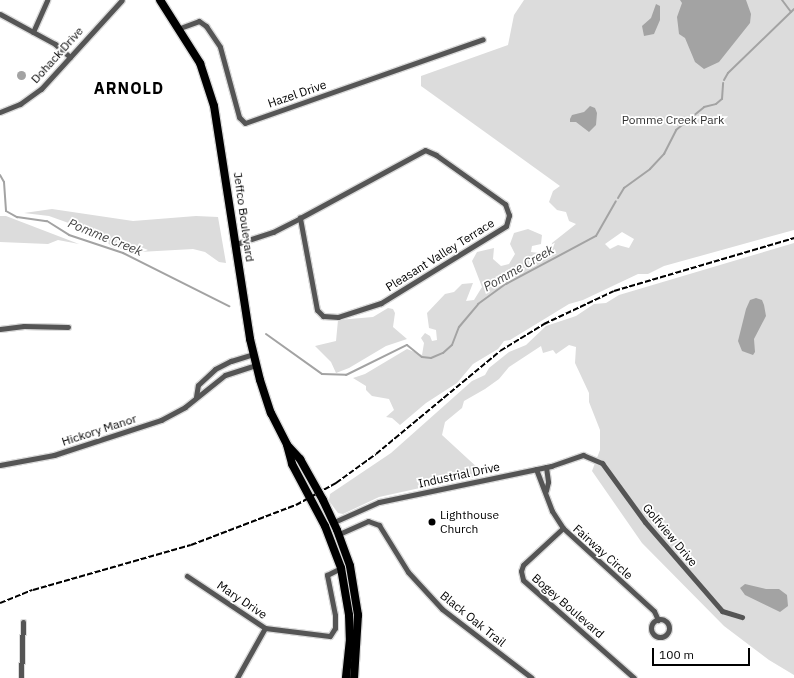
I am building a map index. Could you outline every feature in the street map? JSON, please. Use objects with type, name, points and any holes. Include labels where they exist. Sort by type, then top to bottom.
[{"type":"main road","name":"Jeffco Boulevard","points":[[160,0],[180,28],[200,64],[214,106],[256,365],[271,413],[287,445],[292,464],[325,526],[341,568],[349,615],[350,639],[346,678]]},
{"type":"main road","name":"Jeffco Boulevard","points":[[287,445],[300,459],[334,522],[350,566],[358,615],[354,678]]},
{"type":"street","points":[[33,32],[47,0]]},
{"type":"street","name":"Dohack Drive","points":[[0,112],[15,108],[37,93],[122,0]]},
{"type":"street","points":[[0,14],[55,44],[70,57]]},
{"type":"street","name":"Hazel Drive","points":[[180,28],[199,21],[206,26],[220,47],[239,117],[245,123],[483,39]]},
{"type":"street","name":"Pleasant Valley Terrace","points":[[236,244],[273,232],[424,150],[436,155],[505,204],[510,215],[506,226],[406,289],[381,303],[338,317],[323,316],[316,310],[300,218]]},
{"type":"street","points":[[0,329],[24,326],[68,327]]},
{"type":"street","name":"Hickory Manor","points":[[196,397],[198,385],[215,369],[231,361],[254,354]]},
{"type":"street","name":"Hickory Manor","points":[[0,465],[54,455],[161,420],[178,412],[196,397],[201,396],[233,371],[256,365]]},
{"type":"street","name":"Industrial Drive","points":[[334,522],[379,502],[546,467],[574,457],[590,457]]},
{"type":"street","name":"Golfview Drive","points":[[590,457],[602,463],[645,522],[722,611],[742,617]]},
{"type":"street","name":"Fairway Circle","points":[[546,467],[548,479],[546,491]]},
{"type":"street","name":"Fairway Circle","points":[[536,469],[540,481],[546,491],[552,510],[563,528],[654,611],[658,620]]},
{"type":"street","points":[[540,481],[548,479]]},
{"type":"street","name":"Black Oak Trail","points":[[339,534],[368,521],[379,525],[408,572],[442,609],[532,678]]},
{"type":"street","name":"Bogey Boulevard","points":[[563,528],[523,565],[521,571],[523,580],[634,678]]},
{"type":"street","name":"Mary Drive","points":[[187,576],[265,628],[330,636],[335,628],[335,615],[327,575],[341,568]]},
{"type":"street","points":[[21,678],[22,622]]},
{"type":"street","points":[[237,678],[265,628]]},
{"type":"green space","name":"Pomme Creek Park","points":[[524,0],[794,0],[794,230],[664,266],[648,274],[638,274],[583,300],[569,304],[510,340],[504,341],[498,349],[473,364],[457,383],[426,403],[400,425],[392,418],[386,417],[394,410],[389,399],[372,396],[366,390],[366,386],[353,378],[365,374],[407,349],[422,355],[424,343],[421,338],[425,333],[430,336],[432,341],[437,340],[436,330],[429,328],[427,313],[445,294],[454,292],[462,284],[473,283],[466,301],[474,300],[482,287],[472,261],[477,252],[494,248],[493,259],[501,266],[509,264],[515,254],[510,244],[514,233],[528,229],[542,235],[541,244],[532,246],[531,252],[539,253],[551,250],[552,243],[576,224],[569,221],[566,212],[557,210],[549,202],[553,191],[560,186],[421,86],[421,76],[508,45],[514,15]],"holes":[[[622,232],[634,239],[629,248],[618,245],[610,249],[605,244]]]},
{"type":"green space","points":[[52,209],[133,221],[196,216],[218,217],[226,263],[219,262],[205,252],[193,249],[139,252],[112,247],[104,239],[86,234],[77,226],[49,216],[24,213]]},
{"type":"green space","points":[[0,216],[6,216],[79,244],[58,240],[48,244],[0,242]]},
{"type":"green space","points":[[794,243],[794,675],[769,660],[724,626],[642,543],[592,471],[600,450],[600,430],[589,402],[589,393],[575,363],[576,347],[569,345],[556,354],[553,350],[543,353],[541,346],[509,367],[499,379],[485,389],[464,401],[462,408],[445,422],[442,435],[480,470],[480,476],[462,480],[459,475],[452,480],[432,483],[429,486],[379,497],[343,514],[338,513],[329,501],[330,494],[391,453],[472,381],[485,375],[489,368],[509,352],[526,345],[546,326],[576,316],[594,304],[606,303],[619,295]]},
{"type":"green space","points":[[388,308],[393,309],[395,313],[393,327],[407,339],[386,346],[349,368],[336,373],[331,362],[315,346],[336,341],[338,320],[373,317]]},
{"type":"shaded area","points":[[680,0],[746,0],[751,14],[750,23],[719,62],[704,69],[695,62],[685,38],[679,34],[677,17],[682,3]]},
{"type":"shaded area","points":[[656,4],[660,6],[660,20],[654,34],[644,36],[642,26],[651,18]]},
{"type":"shaded area","points":[[21,70],[26,75],[21,80],[16,75]]},
{"type":"shaded area","points":[[590,106],[595,108],[597,113],[596,125],[589,132],[576,122],[570,122],[570,119],[572,115],[584,112]]},
{"type":"shaded area","points":[[756,298],[762,300],[766,316],[754,339],[755,352],[753,355],[742,351],[738,341],[746,309],[750,300]]},
{"type":"shaded area","points":[[745,584],[766,589],[779,589],[787,595],[788,606],[780,612],[745,595],[740,588]]},
{"type":"waterway","points":[[782,0],[791,12]]},
{"type":"waterway","name":"Pomme Creek","points":[[724,80],[728,73],[794,9]]},
{"type":"waterway","name":"Pomme Creek","points":[[618,198],[624,188],[650,169],[664,154],[676,130],[704,107],[716,104],[722,99],[723,83]]},
{"type":"waterway","name":"Pomme Creek","points":[[0,175],[4,182],[6,211],[17,217],[47,221],[69,235],[123,253],[229,306]]},
{"type":"waterway","name":"Pomme Creek","points":[[266,334],[322,374],[346,375],[407,345],[422,357],[431,358],[443,353],[452,345],[459,327],[478,304],[506,284],[596,236],[616,201]]},
{"type":"railway","points":[[0,603],[33,590],[191,545],[296,505],[336,483],[376,454],[500,351],[544,324],[614,291],[794,238]]},
{"type":"place","name":"Lighthouse Church","points":[[432,522]]},
{"type":"district","name":"ARNOLD","points":[[129,88]]}]
